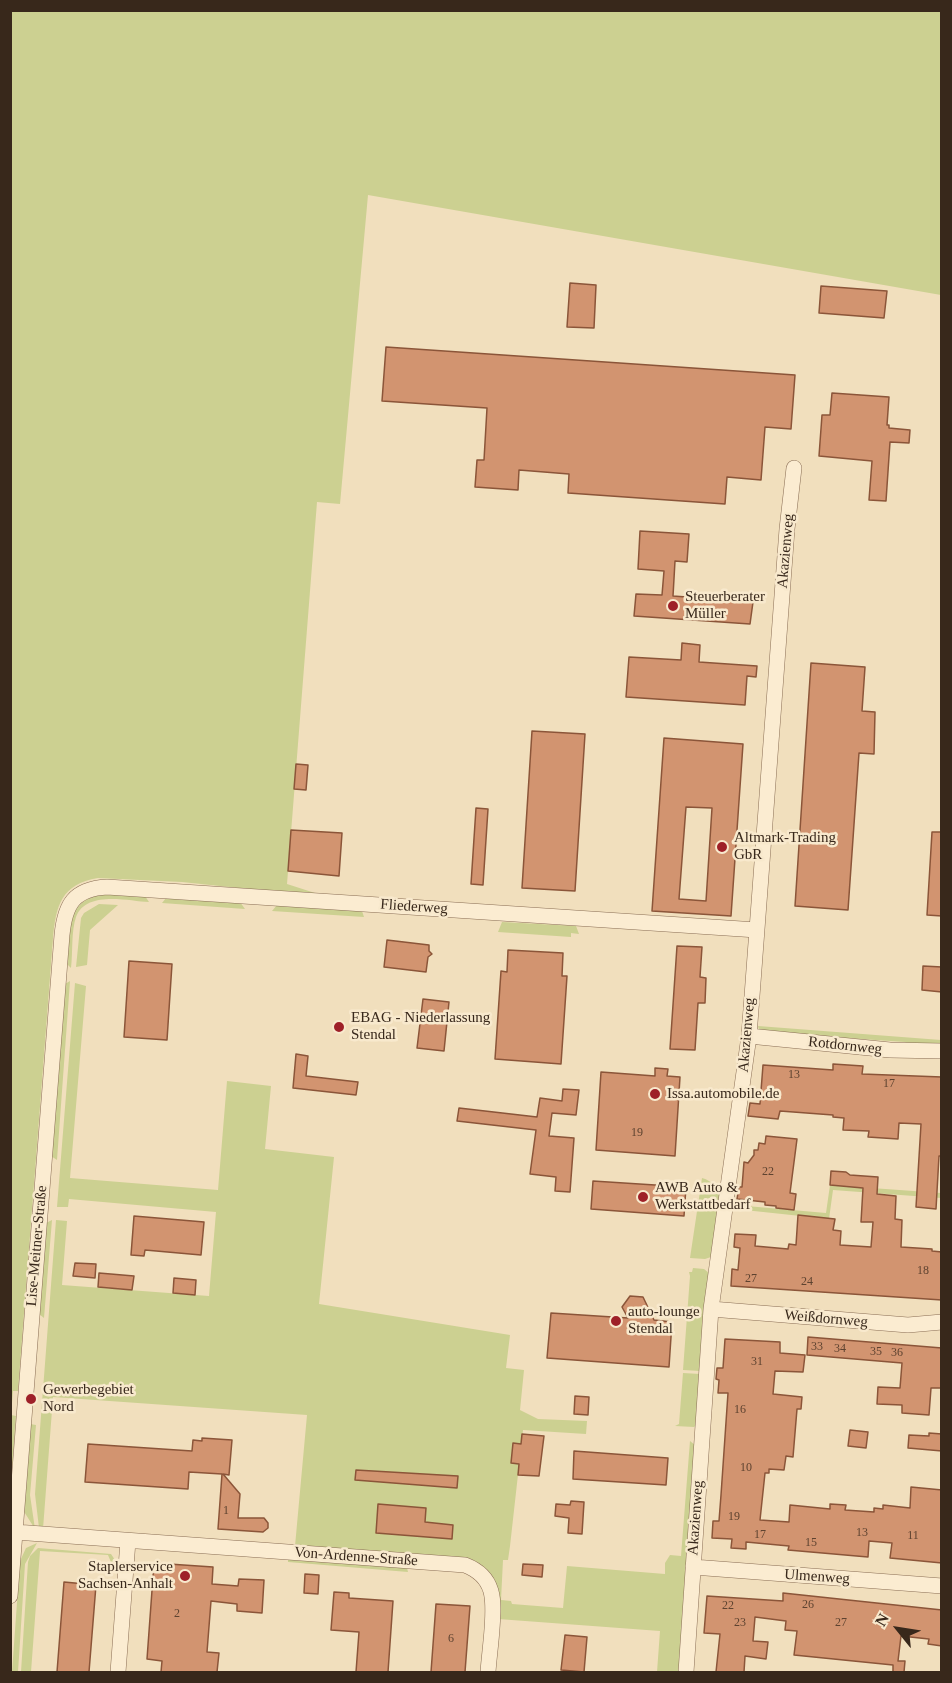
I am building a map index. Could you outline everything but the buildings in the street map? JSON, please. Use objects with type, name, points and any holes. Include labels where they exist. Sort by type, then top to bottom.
[{"type":"street","name":"Akazienweg","points":[[686,1672],[711,1309],[749,1036],[787,529],[794,468]]},
{"type":"street","name":"Fliederweg","points":[[74,900],[87,890],[107,887],[757,930]]},
{"type":"street","name":"Lise-Meitner-Straße","points":[[10,1596],[62,935],[64,916],[74,900]]},
{"type":"street","name":"Rotdornweg","points":[[749,1036],[890,1050],[942,1051]]},
{"type":"street","name":"Weißdornweg","points":[[711,1309],[908,1325],[942,1322]]},
{"type":"street","name":"Von-Ardenne-Straße","points":[[15,1532],[465,1565],[482,1575],[489,1584],[493,1596],[488,1672]]},
{"type":"street","points":[[118,1672],[128,1541]]},
{"type":"street","name":"Ulmenweg","points":[[693,1568],[942,1586]]},
{"type":"green space","points":[[11,11],[941,11],[941,295],[368,195],[340,504],[317,502],[287,884],[315,893],[182,882],[98,878],[76,885],[63,898],[56,916],[53,938],[18,1391],[13,1391],[11,1415]]},
{"type":"green space","points":[[106,893],[145,896],[149,902],[119,899],[98,900],[81,909],[74,923],[71,968],[66,963],[72,918],[83,902]]},
{"type":"green space","points":[[166,898],[240,902],[245,909],[162,903]]},
{"type":"green space","points":[[99,904],[118,905],[90,930],[87,965],[76,967],[81,918],[84,913]]},
{"type":"green space","points":[[277,905],[362,911],[364,917],[272,911]]},
{"type":"green space","points":[[502,922],[576,926],[579,934],[571,933],[571,937],[498,932]]},
{"type":"green space","points":[[70,981],[57,1160],[51,1156],[65,984]]},
{"type":"green space","points":[[75,983],[86,986],[70,1178],[218,1190],[227,1081],[271,1086],[265,1149],[334,1157],[319,1304],[510,1335],[506,1368],[524,1370],[520,1410],[538,1419],[587,1421],[586,1434],[523,1430],[508,1560],[503,1560],[501,1600],[511,1601],[512,1604],[563,1608],[567,1566],[665,1574],[665,1563],[670,1555],[681,1556],[690,1441],[695,1445],[679,1672],[657,1672],[660,1631],[498,1619],[499,1600],[496,1585],[489,1572],[473,1560],[295,1546],[307,1415],[53,1397],[43,1529],[39,1528],[35,1494],[56,1220],[67,1221],[62,1285],[209,1296],[216,1212],[69,1199],[68,1207],[57,1207]]},
{"type":"green space","points":[[758,1026],[941,1040],[941,1045],[921,1043],[917,1047],[909,1047],[905,1042],[846,1038],[842,1041],[759,1030]]},
{"type":"green space","points":[[702,1178],[714,1185],[720,1198],[711,1257],[705,1259],[690,1258]]},
{"type":"green space","points":[[830,1185],[941,1193],[941,1198],[833,1190],[829,1219],[735,1209],[735,1205],[826,1213]]},
{"type":"green space","points":[[52,1220],[44,1318],[39,1314],[46,1223]]},
{"type":"green space","points":[[693,1268],[704,1269],[709,1273],[700,1371],[683,1370],[689,1272],[692,1272]]},
{"type":"green space","points":[[683,1373],[700,1374],[697,1424],[694,1427],[675,1426],[679,1424]]},
{"type":"green space","points":[[11,1415],[16,1416],[11,1485]]},
{"type":"green space","points":[[30,1424],[36,1425],[30,1495],[35,1529],[23,1510]]},
{"type":"green space","points":[[37,1543],[25,1564],[18,1672],[12,1672],[20,1561],[26,1548]]},
{"type":"green space","points":[[38,1548],[111,1554],[115,1560],[113,1567],[108,1555],[40,1551],[31,1672],[21,1672],[28,1562],[30,1556]]},
{"type":"green space","points":[[288,1558],[407,1568],[408,1572],[288,1562]]},
{"type":"place","name":"Steuerberater Müller","points":[[673,606]]},
{"type":"place","name":"Altmark-Trading GbR","points":[[722,847]]},
{"type":"place","name":"EBAG - Niederlassung Stendal","points":[[339,1027]]},
{"type":"place","name":"Issa.automobile.de","points":[[655,1094]]},
{"type":"place","name":"AWB Auto & Werkstattbedarf","points":[[643,1197]]},
{"type":"place","name":"auto-lounge Stendal","points":[[616,1321]]},
{"type":"place","name":"Gewerbegebiet Nord","points":[[31,1399]]},
{"type":"place","name":"Staplerservice Sachsen-Anhalt","points":[[185,1576]]}]
